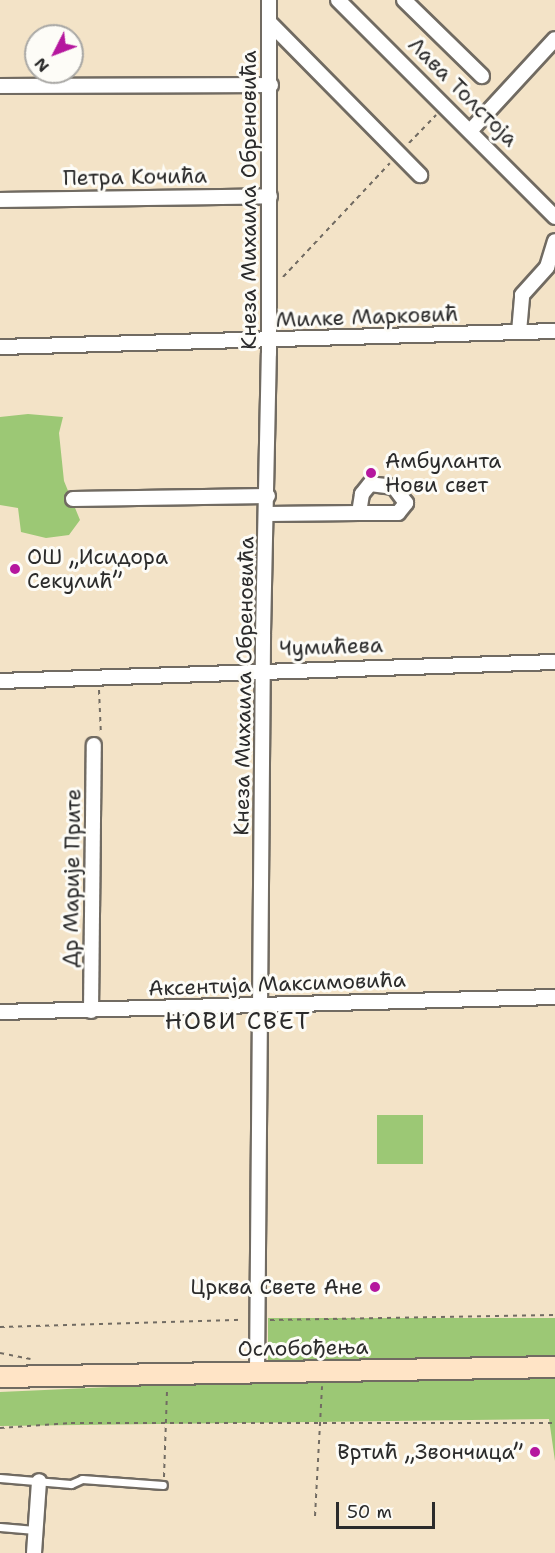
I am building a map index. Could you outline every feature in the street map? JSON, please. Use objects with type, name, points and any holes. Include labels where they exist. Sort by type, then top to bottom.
[{"type":"street","name":"Кнеза Михаила Обреновића","points":[[257,1373],[270,291],[270,0]]},
{"type":"street","name":"Лава Толстоја","points":[[338,0],[472,129],[555,217]]},
{"type":"street","points":[[404,0],[482,76]]},
{"type":"street","points":[[270,23],[420,175]]},
{"type":"street","points":[[472,129],[555,39]]},
{"type":"street","points":[[0,86],[271,85]]},
{"type":"street","name":"Петра Кочића","points":[[0,200],[270,196]]},
{"type":"street","points":[[519,332],[522,295],[547,267],[555,242]]},
{"type":"street","name":"Милке Марковић","points":[[0,346],[269,341],[555,331]]},
{"type":"street","points":[[73,499],[268,496]]},
{"type":"street","points":[[267,514],[359,513]]},
{"type":"street","name":"Чумићева","points":[[0,681],[264,670],[555,662]]},
{"type":"street","name":"Др Марије Прите","points":[[91,1011],[94,745]]},
{"type":"street","name":"Аксентија Максимовића","points":[[0,1012],[555,997]]},
{"type":"street","name":"Ослобођења","points":[[0,1377],[51,1374],[257,1373],[555,1367]]},
{"type":"street","name":"Ослобођења","points":[[0,1371],[51,1374]]},
{"type":"street","points":[[34,1553],[39,1481]]},
{"type":"lane","points":[[0,1478],[71,1484],[82,1479],[164,1485]]},
{"type":"lane","points":[[0,1527],[35,1530]]},
{"type":"path","points":[[270,291],[446,104]]},
{"type":"path","points":[[94,745],[101,733],[99,677]]},
{"type":"path","points":[[0,1327],[555,1314]]},
{"type":"path","points":[[315,1516],[318,1424],[324,1371]]},
{"type":"path","points":[[164,1485],[168,1373]]},
{"type":"path","points":[[0,1428],[71,1423],[165,1425],[555,1423]]},
{"type":"green space","points":[[28,414],[63,417],[59,433],[64,481],[80,520],[69,535],[46,538],[21,532],[18,508],[0,505],[0,417]]},
{"type":"green space","points":[[377,1115],[423,1115],[423,1164],[377,1164]]},
{"type":"green space","points":[[268,1318],[555,1318],[555,1360],[268,1360]]},
{"type":"green space","points":[[555,1375],[555,1461],[549,1419],[0,1426],[0,1392],[178,1384]]},
{"type":"place","name":"Амбуланта Нови свет","points":[[371,473]]},
{"type":"place","name":"ОШ „Исидора Секулић”","points":[[15,569]]},
{"type":"place","name":"Црква Свете Ане","points":[[375,1287]]},
{"type":"place","name":"Вртић „Звончица”","points":[[535,1452]]},
{"type":"district","name":"НОВИ СВЕТ","points":[[238,1022]]}]
